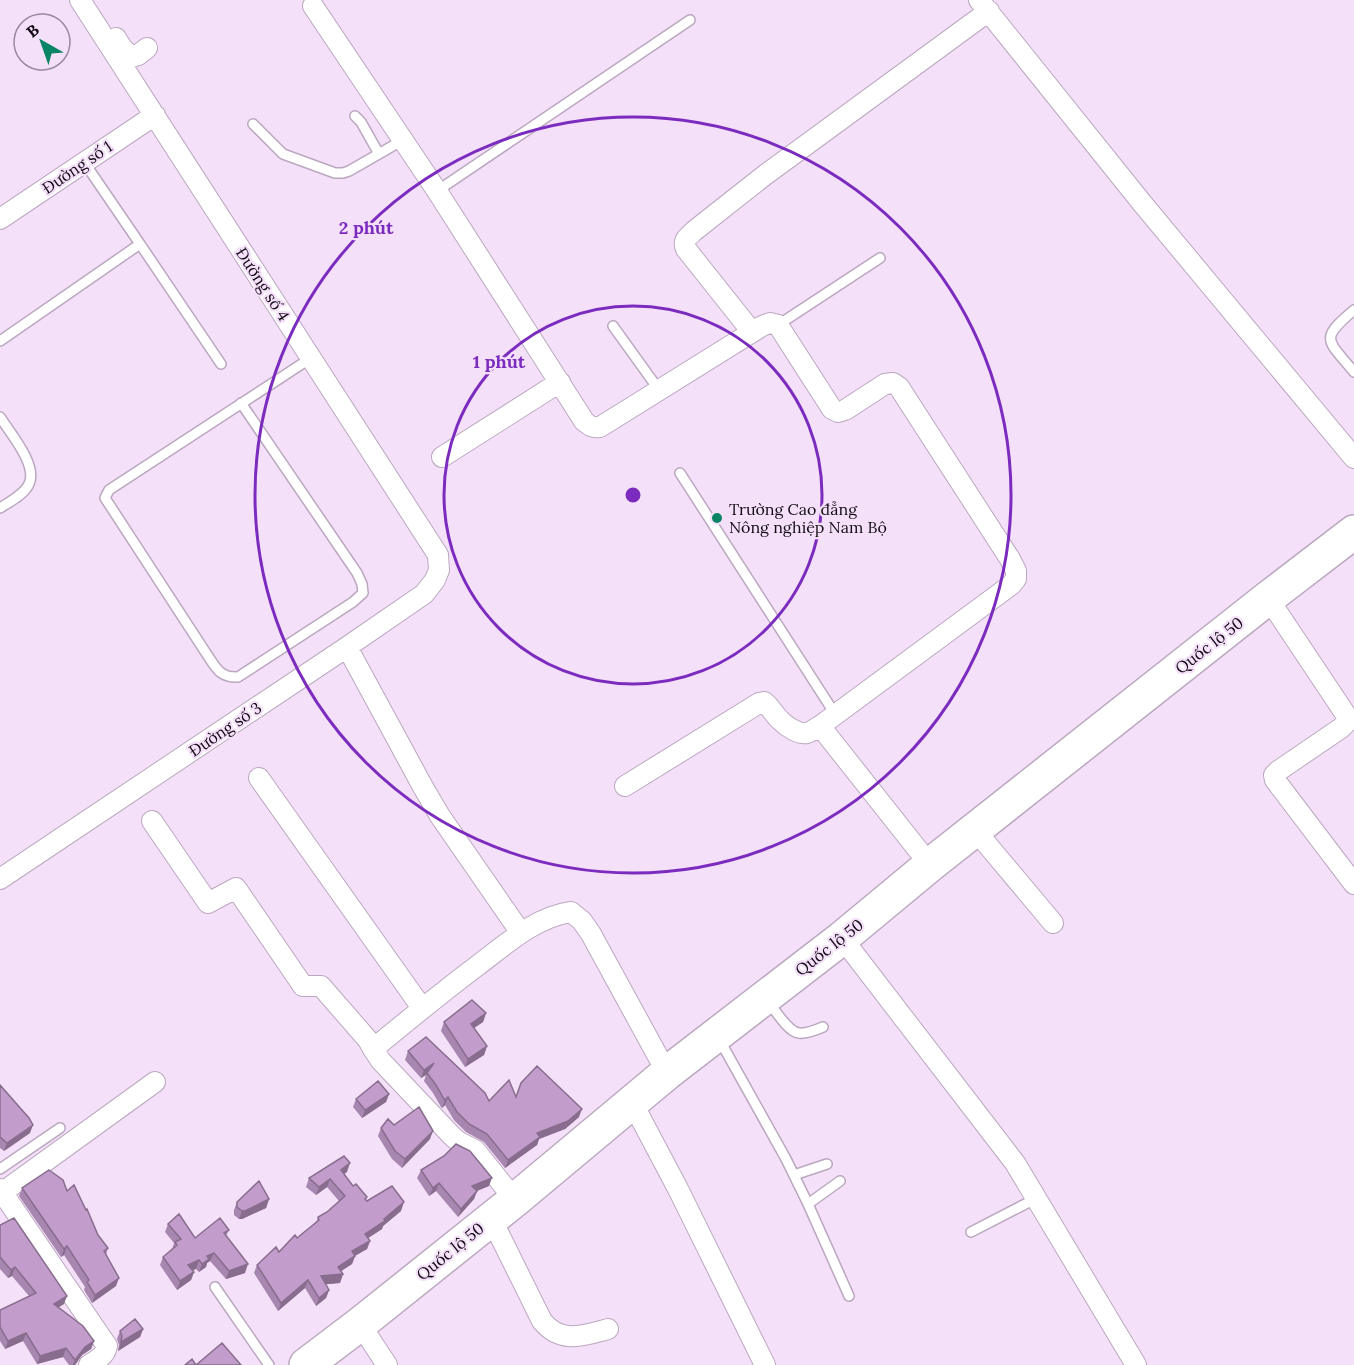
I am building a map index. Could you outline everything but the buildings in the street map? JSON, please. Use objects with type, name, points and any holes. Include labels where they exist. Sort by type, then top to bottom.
[{"type":"highway","name":"Quốc lộ 50","points":[[306,1365],[503,1209],[716,1034],[842,938],[930,865],[1354,532]]},
{"type":"street","name":"Đường số 4","points":[[80,0],[438,555],[439,570]]},
{"type":"street","points":[[93,0],[122,48],[132,57],[147,48]]},
{"type":"street","points":[[313,6],[437,191],[584,421],[593,428],[600,427],[762,326],[770,323],[778,325],[832,410],[845,411],[885,384],[893,382],[899,387],[1016,571],[1016,579],[1011,585],[807,733],[801,733],[781,721],[769,705],[764,702],[759,703],[624,786]]},
{"type":"street","points":[[752,332],[686,249],[685,240],[765,175],[984,6],[1142,203],[1354,458]]},
{"type":"street","name":"Đường số 1","points":[[0,219],[154,115]]},
{"type":"street","points":[[442,457],[560,382]]},
{"type":"street","name":"Đường số 3","points":[[0,879],[424,594],[435,580],[439,570]]},
{"type":"street","points":[[1268,598],[1348,718],[1341,728],[1278,771],[1274,775],[1275,780],[1354,884]]},
{"type":"street","points":[[347,647],[440,816],[521,933]]},
{"type":"street","points":[[827,720],[930,865]]},
{"type":"street","points":[[259,778],[422,1008]]},
{"type":"street","points":[[152,821],[208,903],[236,888],[303,986],[321,986],[368,1040],[381,1061],[452,1136],[475,1150],[503,1209],[542,1321],[549,1330],[569,1337],[585,1336],[608,1329]]},
{"type":"street","points":[[975,830],[1053,923]]},
{"type":"street","points":[[373,1049],[422,1008],[521,933],[547,919],[572,912],[591,934],[667,1073]]},
{"type":"street","points":[[842,938],[1015,1163],[1136,1365]]},
{"type":"street","points":[[88,1365],[106,1352],[107,1346],[1,1191],[155,1082]]},
{"type":"street","points":[[632,1102],[765,1365]]},
{"type":"street","points":[[360,1324],[387,1365]]},
{"type":"lane","points":[[437,191],[690,20]]},
{"type":"lane","points":[[355,116],[361,122],[379,154]]},
{"type":"lane","points":[[253,124],[283,154],[334,173],[349,171],[403,140]]},
{"type":"lane","points":[[84,162],[221,364]]},
{"type":"lane","points":[[0,341],[140,244]]},
{"type":"lane","points":[[778,325],[880,258]]},
{"type":"lane","points":[[1354,310],[1338,323],[1330,338],[1332,344],[1354,372]]},
{"type":"lane","points":[[613,327],[658,390]]},
{"type":"lane","points":[[241,403],[357,573],[363,593],[353,602],[238,677],[229,678],[220,673],[206,653],[105,498],[109,490],[241,403],[311,358]]},
{"type":"lane","points":[[0,417],[29,462],[32,475],[28,486],[0,508]]},
{"type":"lane","points":[[680,473],[827,720]]},
{"type":"lane","points":[[765,997],[790,1029],[800,1033],[823,1027]]},
{"type":"lane","points":[[716,1034],[794,1175],[849,1296]]},
{"type":"lane","points":[[0,1169],[60,1128]]},
{"type":"lane","points":[[794,1175],[827,1164]]},
{"type":"lane","points":[[808,1204],[840,1181]]},
{"type":"lane","points":[[971,1232],[1037,1198]]},
{"type":"lane","points":[[215,1287],[269,1365]]},
{"type":"place","name":"Trường Cao đẳng Nông nghiệp Nam Bộ","points":[[717,518]]}]
